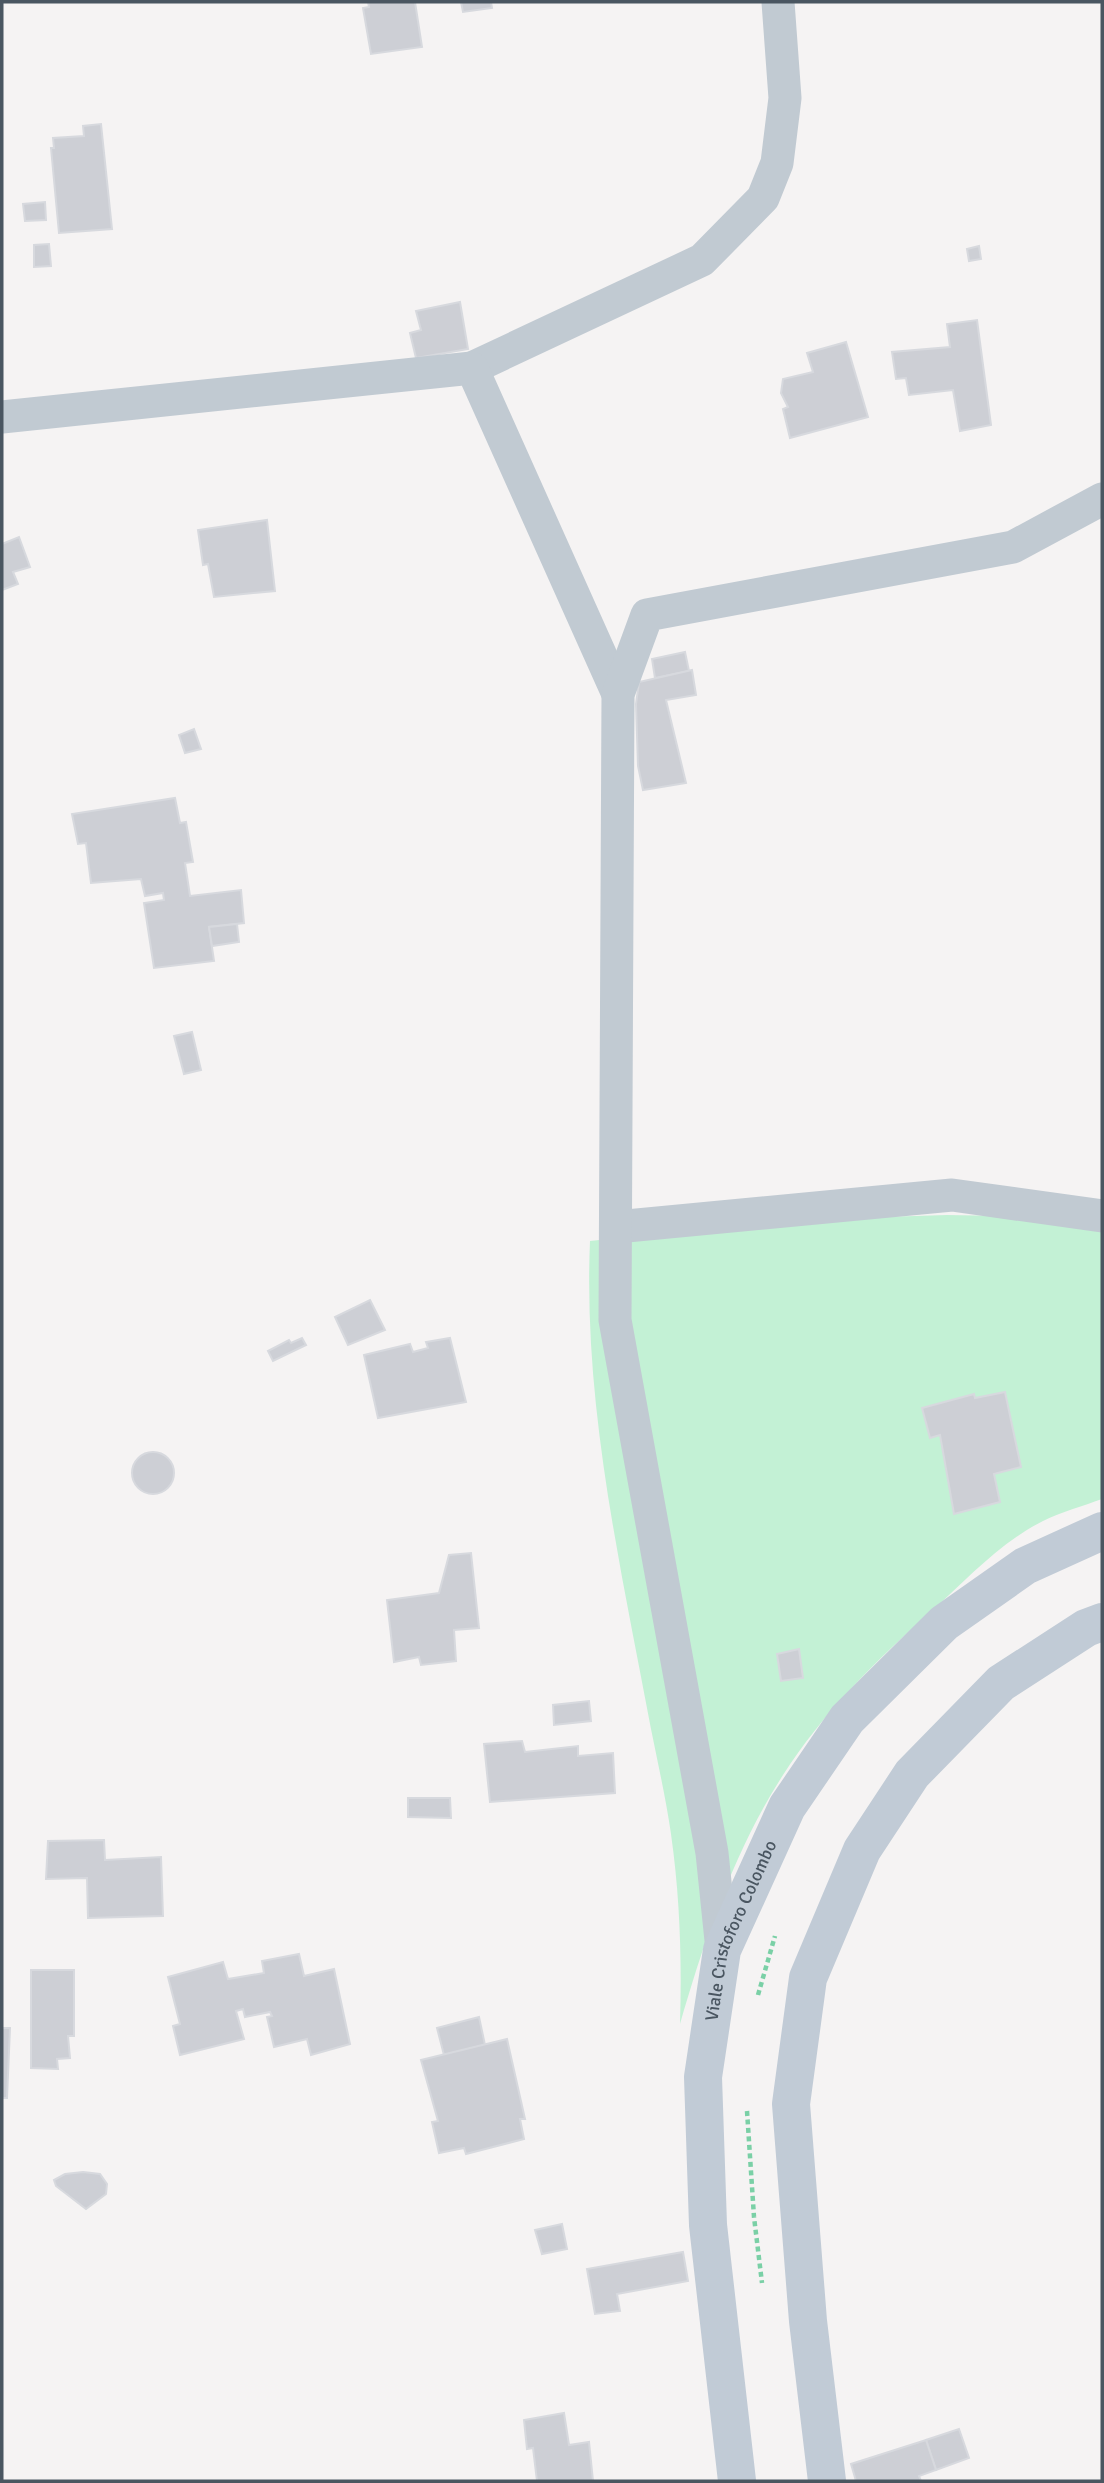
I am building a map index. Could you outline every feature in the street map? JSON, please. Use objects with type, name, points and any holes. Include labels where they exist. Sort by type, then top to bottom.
[{"type":"main road","name":"Viale Cristoforo Colombo","points":[[737,2481],[708,2224],[702,2077],[722,1950],[787,1807],[847,1719],[944,1623],[1025,1566],[1102,1531]]},
{"type":"main road","points":[[827,2481],[808,2322],[791,2104],[808,1978],[862,1850],[912,1774],[1001,1683],[1086,1628],[1102,1622]]},
{"type":"street","points":[[2,417],[472,368],[702,260],[763,198],[777,163],[785,98],[778,2]]},
{"type":"street","points":[[472,368],[618,694]]},
{"type":"street","points":[[722,1950],[712,1853],[615,1320],[618,694],[647,615],[1013,547],[1102,499]]},
{"type":"street","points":[[616,1227],[952,1195],[1102,1216]]},
{"type":"green space","points":[[947,1215],[1070,1217],[1102,1224],[1102,1499],[1043,1521],[998,1551],[891,1648],[815,1730],[783,1775],[735,1865],[711,1927],[680,2024],[680,1929],[674,1858],[667,1808],[617,1547],[598,1425],[589,1303],[590,1241],[786,1220]]},
{"type":"building","points":[[368,2],[415,2],[422,47],[371,54],[363,8],[369,7]]},
{"type":"building","points":[[461,2],[491,2],[492,8],[463,12]]},
{"type":"building","points":[[101,124],[112,229],[59,233],[51,148],[54,148],[53,138],[84,136],[83,126]]},
{"type":"building","points":[[45,202],[46,220],[25,221],[23,204]]},
{"type":"building","points":[[49,244],[51,266],[34,267],[34,245]]},
{"type":"building","points":[[979,246],[981,259],[969,261],[967,249]]},
{"type":"building","points":[[460,302],[468,349],[416,358],[410,333],[421,330],[416,311]]},
{"type":"building","points":[[977,320],[991,425],[960,431],[953,390],[909,395],[906,378],[896,379],[892,352],[950,347],[947,324]]},
{"type":"building","points":[[846,342],[868,417],[790,438],[783,409],[788,407],[781,393],[783,379],[813,372],[807,353]]},
{"type":"building","points":[[267,520],[275,591],[214,597],[208,564],[203,565],[198,530]]},
{"type":"building","points":[[19,537],[30,567],[13,572],[18,584],[2,590],[2,544]]},
{"type":"building","points":[[685,652],[689,671],[655,678],[652,659]]},
{"type":"building","points":[[692,670],[696,695],[666,700],[686,783],[643,790],[638,766],[636,704],[639,682]]},
{"type":"building","points":[[194,729],[201,749],[185,753],[179,735]]},
{"type":"building","points":[[175,798],[180,823],[186,822],[193,862],[185,863],[190,896],[241,890],[244,923],[209,927],[214,961],[154,968],[144,903],[164,900],[163,893],[145,896],[141,879],[91,883],[86,843],[78,844],[72,814]]},
{"type":"building","points":[[237,924],[239,942],[212,946],[209,927]]},
{"type":"building","points":[[192,1032],[201,1070],[184,1074],[174,1036]]},
{"type":"building","points":[[370,1300],[385,1330],[348,1345],[335,1317]]},
{"type":"building","points":[[302,1338],[306,1345],[273,1361],[268,1351],[289,1340],[291,1343]]},
{"type":"building","points":[[450,1338],[466,1402],[378,1418],[364,1355],[410,1344],[413,1352],[428,1348],[426,1342]]},
{"type":"building","points":[[1005,1392],[1021,1467],[994,1474],[1000,1502],[954,1514],[940,1435],[930,1438],[922,1408],[974,1394],[975,1398]]},
{"type":"building","points":[[153,1452],[168,1458],[174,1473],[168,1488],[153,1494],[138,1488],[132,1473],[138,1458]]},
{"type":"building","points":[[471,1553],[479,1628],[454,1630],[456,1661],[421,1665],[419,1657],[394,1662],[387,1600],[439,1593],[449,1555]]},
{"type":"building","points":[[799,1649],[803,1678],[781,1681],[777,1654]]},
{"type":"building","points":[[589,1701],[591,1721],[554,1725],[553,1705]]},
{"type":"building","points":[[522,1741],[525,1752],[578,1746],[578,1756],[613,1753],[615,1793],[490,1802],[484,1744]]},
{"type":"building","points":[[408,1798],[450,1798],[451,1818],[408,1817]]},
{"type":"building","points":[[104,1840],[105,1860],[161,1857],[163,1916],[88,1918],[87,1878],[46,1879],[48,1841]]},
{"type":"building","points":[[299,1954],[304,1976],[334,1969],[350,2044],[311,2055],[307,2039],[274,2047],[267,2017],[272,2016],[270,2012],[245,2017],[243,2009],[236,2011],[244,2039],[180,2055],[173,2026],[180,2024],[168,1977],[223,1962],[228,1979],[264,1973],[262,1961]]},
{"type":"building","points":[[31,1970],[74,1970],[74,2036],[68,2036],[70,2058],[57,2059],[58,2069],[31,2068]]},
{"type":"building","points":[[479,2017],[485,2045],[444,2055],[437,2028]]},
{"type":"building","points":[[2,2028],[10,2028],[7,2098],[2,2098]]},
{"type":"building","points":[[507,2039],[525,2119],[520,2119],[524,2139],[466,2154],[464,2148],[439,2153],[432,2122],[438,2121],[421,2060]]},
{"type":"building","points":[[65,2174],[100,2174],[107,2184],[106,2194],[86,2209],[56,2186],[54,2180]]},
{"type":"building","points":[[562,2224],[567,2249],[542,2254],[535,2230]]},
{"type":"building","points":[[683,2252],[688,2281],[617,2294],[620,2311],[595,2314],[587,2269]]},
{"type":"building","points":[[564,2413],[569,2445],[589,2442],[593,2481],[537,2481],[533,2448],[527,2449],[524,2420]]},
{"type":"building","points":[[959,2429],[969,2458],[936,2470],[926,2440]]},
{"type":"building","points":[[926,2440],[936,2470],[919,2476],[921,2481],[856,2481],[851,2464]]}]
